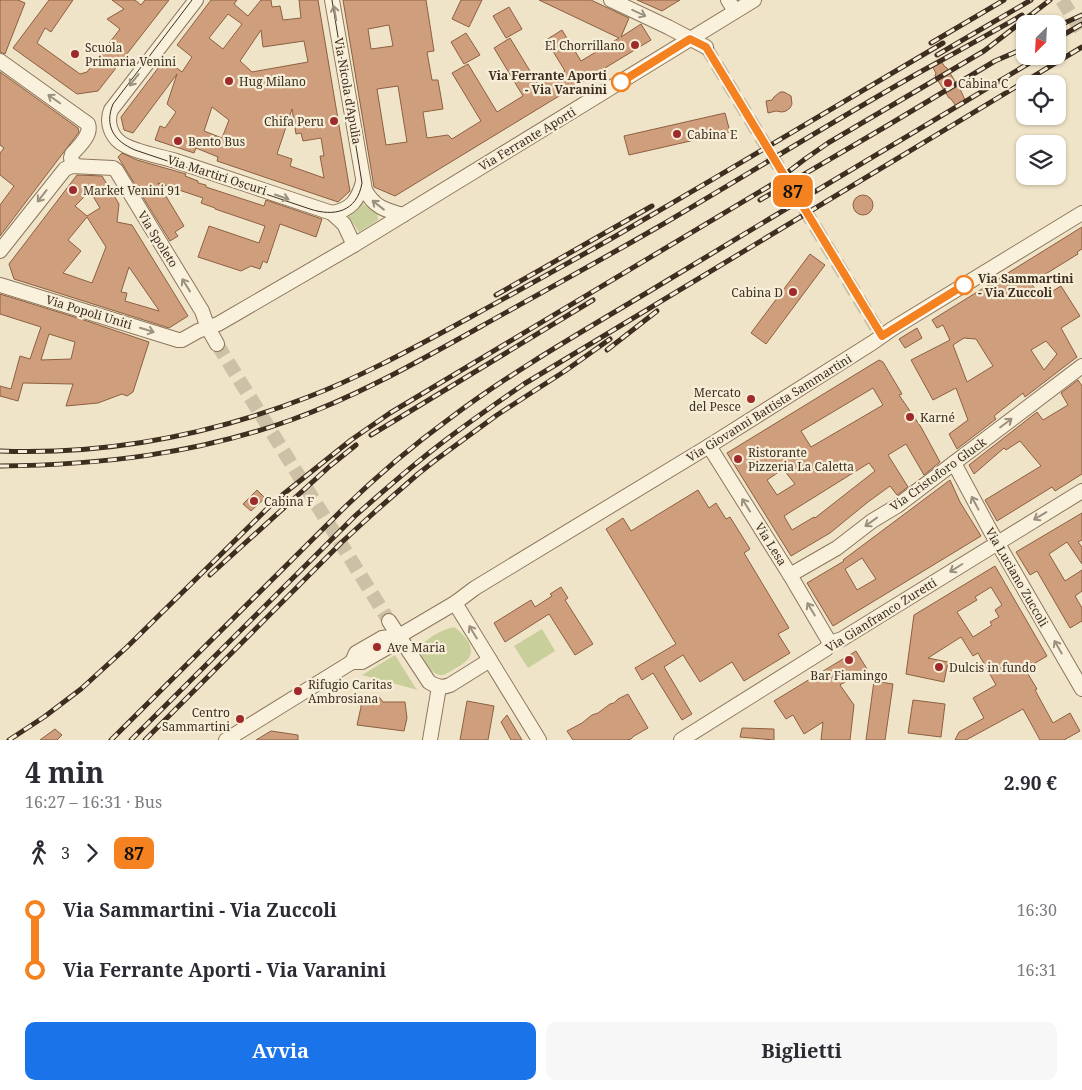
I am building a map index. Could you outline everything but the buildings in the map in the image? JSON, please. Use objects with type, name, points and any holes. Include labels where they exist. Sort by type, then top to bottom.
[{"type":"street","name":"Via Martiri Oscuri","points":[[196,0],[108,115],[110,127],[116,139],[132,148],[332,214]]},
{"type":"street","name":"Via Nicola d'Apulia","points":[[332,0],[363,182]]},
{"type":"street","points":[[611,0],[668,26],[706,47]]},
{"type":"street","name":"Via Ferrante Aporti","points":[[178,340],[218,324],[354,245],[690,39],[732,5],[754,0]]},
{"type":"street","points":[[0,61],[89,126],[88,135],[71,156],[72,162],[77,166]]},
{"type":"street","points":[[0,251],[63,171],[69,166],[77,166]]},
{"type":"street","name":"Via Spoleto","points":[[77,166],[116,170],[202,311],[208,328],[217,344]]},
{"type":"street","points":[[354,245],[344,224],[332,214],[345,209],[358,198],[363,182]]},
{"type":"street","points":[[363,182],[367,195],[377,205],[384,210],[403,215]]},
{"type":"street","name":"Via Giovanni Battista Sammartini","points":[[399,636],[872,344],[878,332],[892,329],[1082,213]]},
{"type":"street","name":"Via Popoli Uniti","points":[[0,285],[178,340]]},
{"type":"street","name":"Via Cristoforo Gluck","points":[[790,576],[837,548],[872,521],[898,506],[1082,366]]},
{"type":"street","name":"Via Lesa","points":[[708,446],[830,643]]},
{"type":"street","name":"Via Luciano Zuccoli","points":[[954,463],[1082,689]]},
{"type":"street","name":"Via Gianfranco Zuretti","points":[[681,740],[826,649],[830,643],[842,639],[1082,491]]},
{"type":"street","points":[[455,603],[539,740]]},
{"type":"street","points":[[389,621],[429,682],[439,687],[450,685],[490,660]]},
{"type":"street","points":[[226,740],[352,662],[362,662],[388,647],[399,636]]},
{"type":"street","points":[[430,740],[439,687]]},
{"type":"green space","points":[[361,197],[363,204],[377,214],[378,220],[359,232],[346,213]]},
{"type":"green space","points":[[454,627],[469,642],[471,647],[470,657],[450,672],[439,675],[432,671],[422,656],[422,647],[427,640]]},
{"type":"green space","points":[[542,629],[555,651],[528,668],[514,646]]},
{"type":"green space","points":[[395,655],[415,687],[418,690],[362,675]]},
{"type":"tunnel","points":[[1062,0],[1082,32]]},
{"type":"tunnel","points":[[706,47],[876,327]]},
{"type":"tunnel","points":[[217,344],[389,621]]},
{"type":"tram line","points":[[192,0],[113,104],[110,112],[110,126],[116,137],[135,150],[310,209],[336,212],[350,206],[359,193],[362,183],[332,0]]},
{"type":"railway","points":[[931,43],[1004,0]]},
{"type":"railway","points":[[937,55],[1031,0]]},
{"type":"railway","points":[[9,740],[81,689],[127,647],[276,500],[351,440],[390,413],[771,185],[828,143],[984,51],[1050,0]]},
{"type":"railway","points":[[1066,22],[1082,15]]},
{"type":"railway","points":[[0,466],[111,460],[184,449],[255,432],[316,411],[410,365],[614,252],[881,95],[1016,18]]},
{"type":"railway","points":[[1066,33],[1082,24]]},
{"type":"railway","points":[[0,451],[79,450],[157,440],[233,422],[328,389],[467,319],[577,258],[943,43]]},
{"type":"railway","points":[[131,740],[355,516],[445,440],[524,384],[1082,47]]},
{"type":"railway","points":[[760,200],[995,61],[1016,52]]},
{"type":"railway","points":[[111,740],[356,496],[449,419],[557,347],[1026,65]]},
{"type":"railway","points":[[496,295],[652,206]]},
{"type":"railway","points":[[371,435],[593,300]]},
{"type":"railway","points":[[607,350],[657,311]]},
{"type":"railway","points":[[145,740],[342,542],[418,474],[497,415],[610,339]]},
{"type":"railway","points":[[210,575],[330,466],[356,445]]},
{"type":"bus line","name":"87","points":[[621,82],[690,39],[706,47],[882,336],[964,285]]},
{"type":"place","name":"El Chorrillano","points":[[635,45]]},
{"type":"place","name":"Scuola Primaria Venini","points":[[75,54]]},
{"type":"place","name":"Hug Milano","points":[[229,81]]},
{"type":"place","name":"Via Ferrante Aporti - Via Varanini","points":[[621,82]]},
{"type":"place","name":"Cabina C","points":[[948,83]]},
{"type":"place","name":"Chifa Peru","points":[[334,121]]},
{"type":"place","name":"Cabina E","points":[[677,134]]},
{"type":"place","name":"Bento Bus","points":[[178,141]]},
{"type":"place","name":"Market Venini 91","points":[[73,190]]},
{"type":"place","name":"Via Sammartini - Via Zuccoli","points":[[964,285]]},
{"type":"place","name":"Cabina D","points":[[793,292]]},
{"type":"place","name":"Mercato del Pesce","points":[[751,399]]},
{"type":"place","name":"Karné","points":[[910,417]]},
{"type":"place","name":"Ristorante Pizzeria La Caletta","points":[[738,459]]},
{"type":"place","name":"Cabina F","points":[[254,501]]},
{"type":"place","name":"Ave Maria","points":[[377,647]]},
{"type":"place","name":"Bar Fiamingo","points":[[849,660]]},
{"type":"place","name":"Dulcis in fundo","points":[[939,667]]},
{"type":"place","name":"Rifugio Caritas Ambrosiana","points":[[298,691]]},
{"type":"place","name":"Centro Sammartini","points":[[240,719]]}]
